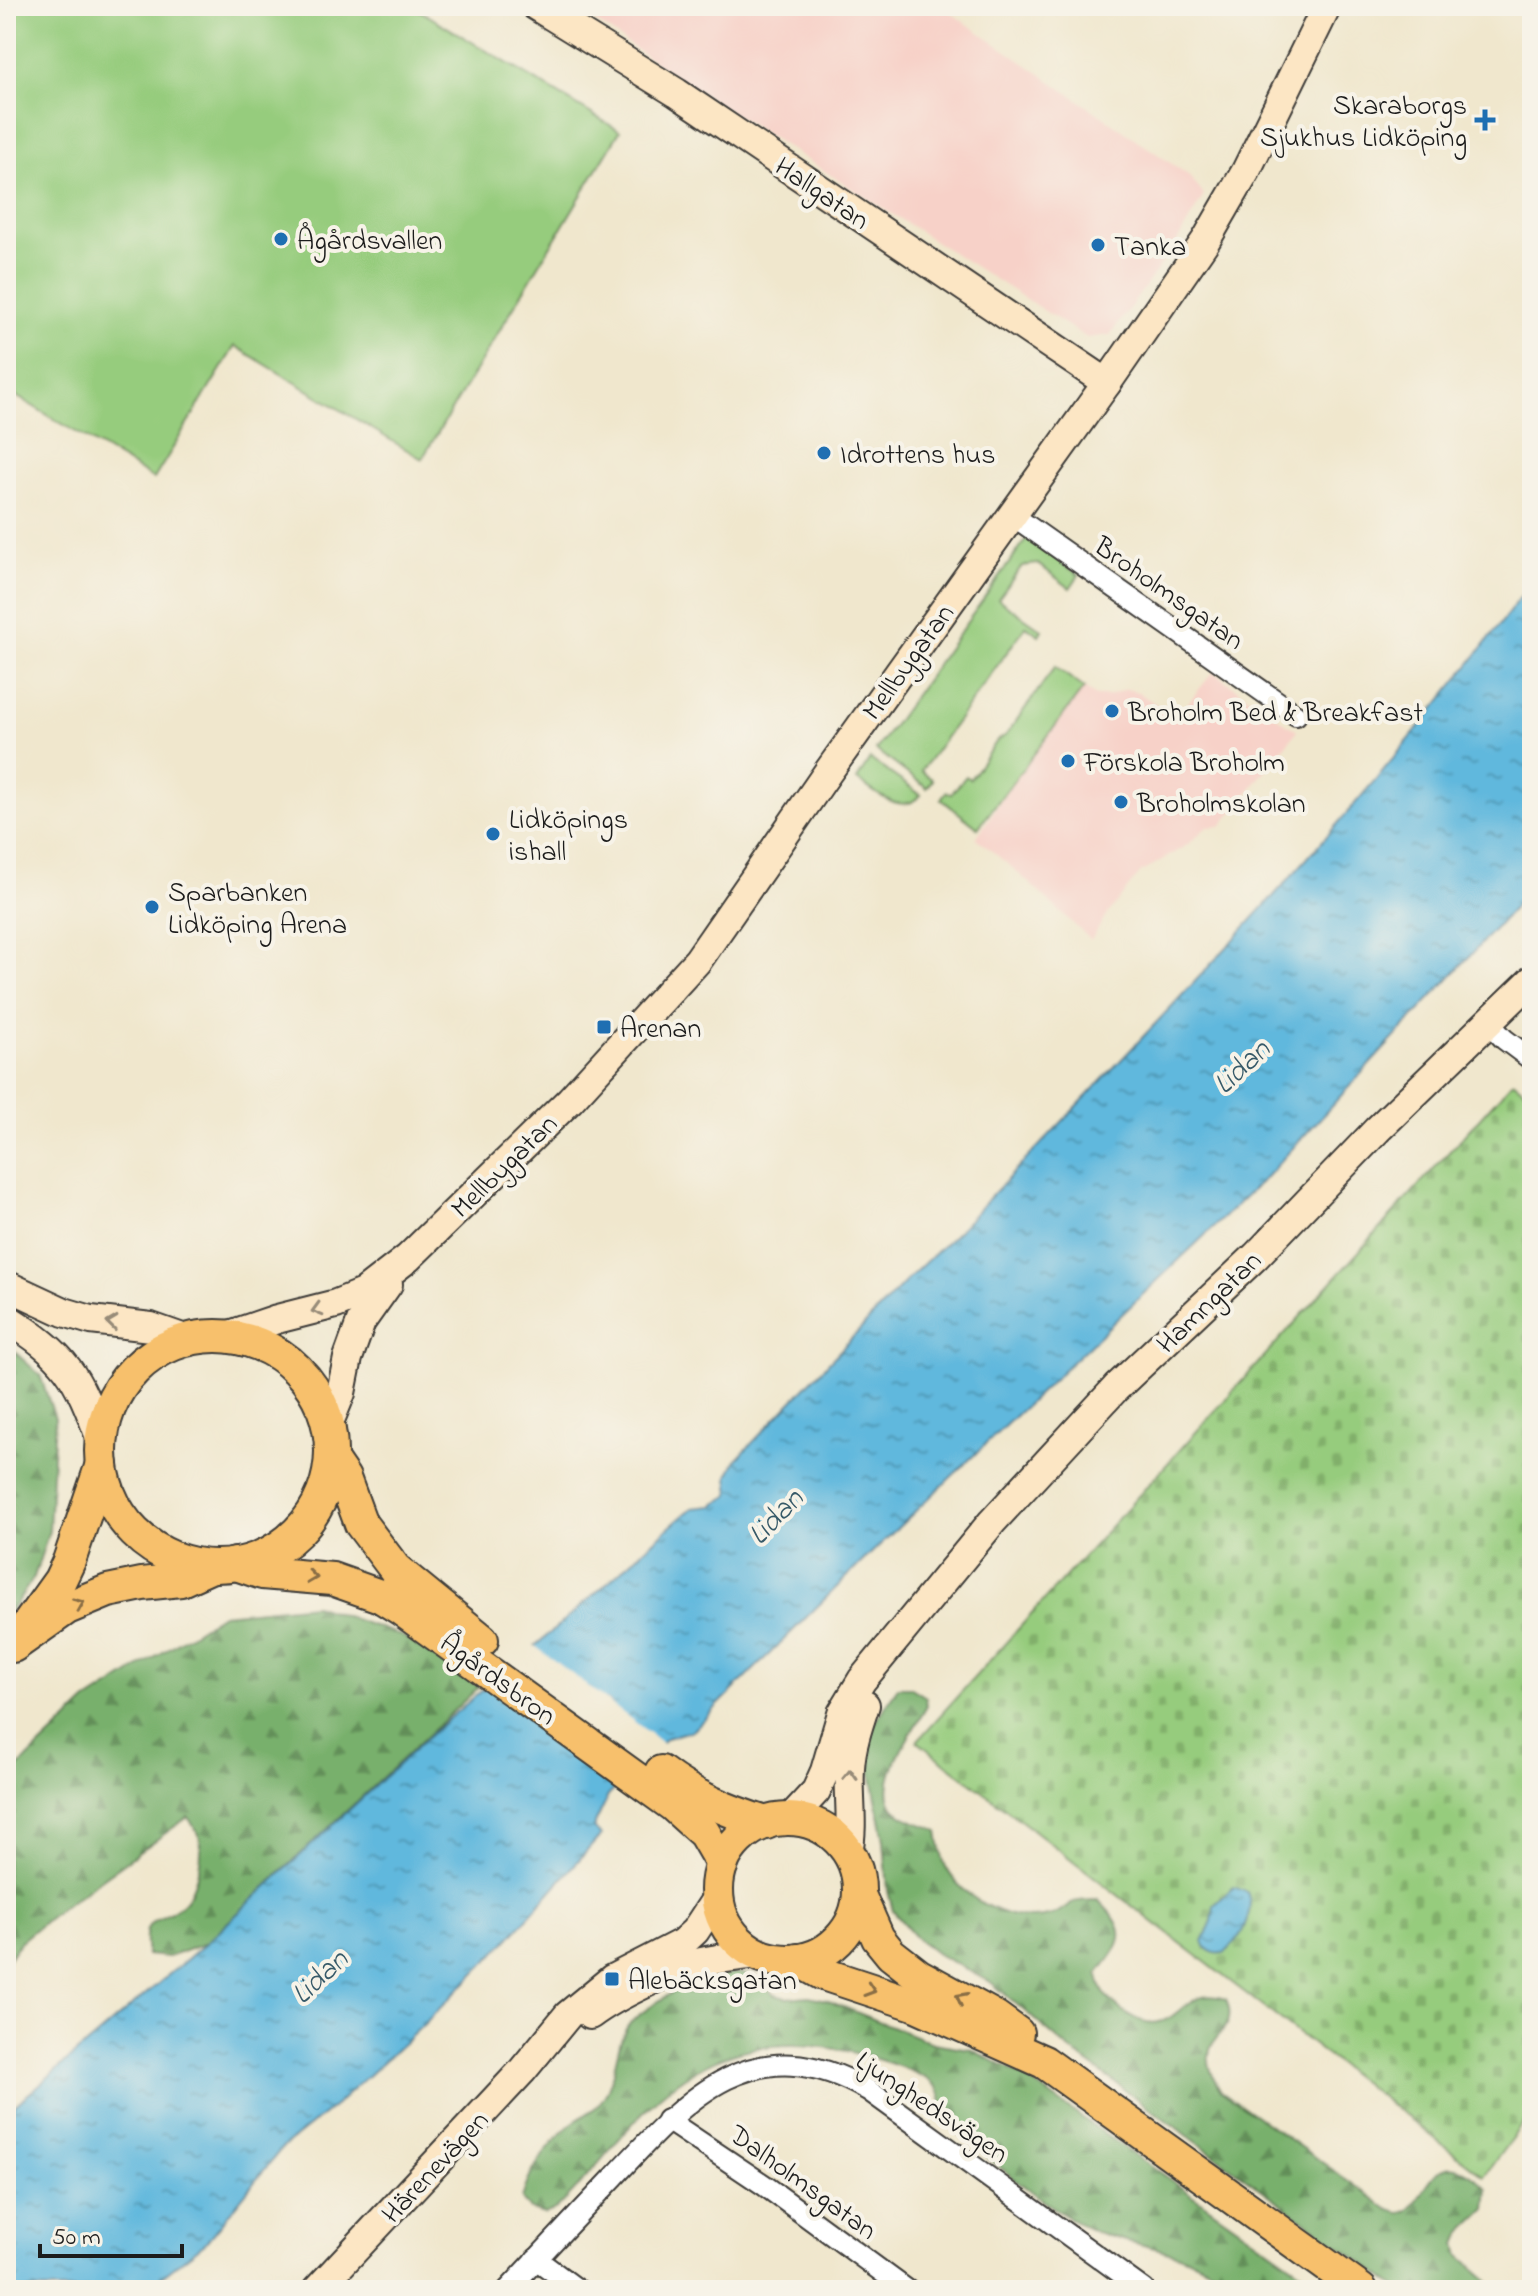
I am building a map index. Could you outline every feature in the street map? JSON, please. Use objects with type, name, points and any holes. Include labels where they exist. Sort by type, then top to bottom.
[{"type":"main road","points":[[224,1337],[264,1347],[290,1364],[312,1387],[328,1425],[331,1459],[326,1484],[316,1508],[301,1528],[282,1545],[260,1557],[181,1580],[108,1591],[67,1608],[10,1650],[60,1580],[69,1561],[102,1452],[106,1417],[115,1396],[129,1376],[146,1360],[188,1340],[224,1337]]},
{"type":"main road","points":[[102,1452],[113,1503],[138,1535],[172,1557],[224,1565]]},
{"type":"main road","name":"Ågårdsbron","points":[[331,1459],[344,1478],[361,1524],[395,1569],[455,1633],[678,1797],[722,1864]]},
{"type":"main road","name":"Ågårdsbron","points":[[224,1565],[262,1573],[332,1579],[367,1591],[455,1633]]},
{"type":"main road","name":"Ågårdsbron","points":[[678,1797],[733,1813],[778,1821]]},
{"type":"main road","points":[[859,1895],[851,1922],[840,1938],[825,1950],[798,1960],[758,1954],[730,1930],[718,1896],[722,1864],[739,1839],[778,1821],[823,1828],[848,1852],[858,1880],[859,1895],[878,1938],[891,1954],[918,1975],[995,2017],[1020,2035],[1044,2062]]},
{"type":"main road","points":[[798,1960],[823,1974],[914,2004],[1044,2062],[1361,2290]]},
{"type":"street","name":"Hallgatan","points":[[536,6],[677,93],[1107,383]]},
{"type":"street","name":"Mellbygatan","points":[[224,1337],[363,1293],[408,1258],[570,1100],[698,960],[1182,277],[1231,199],[1327,6]]},
{"type":"street","name":"Broholmsgatan","points":[[1012,515],[1296,715]]},
{"type":"street","name":"Hamngatan","points":[[899,1636],[992,1522],[1106,1399],[1256,1256],[1377,1130],[1532,980]]},
{"type":"street","points":[[1488,1022],[1504,1039],[1532,1060]]},
{"type":"street","name":"Mellbygatan","points":[[328,1425],[341,1393],[348,1358],[361,1322],[408,1258]]},
{"type":"street","points":[[6,1285],[64,1312],[91,1320],[151,1327],[188,1340]]},
{"type":"street","points":[[6,1318],[61,1358],[80,1386],[102,1452]]},
{"type":"street","points":[[778,1821],[816,1791],[842,1713],[877,1658],[899,1636]]},
{"type":"street","points":[[848,1852],[852,1834],[850,1766],[855,1737],[865,1705],[899,1636]]},
{"type":"street","name":"Härenevägen","points":[[317,2290],[549,2041],[568,2015],[612,1979],[682,1943],[695,1931],[718,1896]]},
{"type":"street","name":"Härenevägen","points":[[549,2041],[623,1995],[676,1971],[701,1962],[758,1954]]},
{"type":"street","name":"Ljunghedsvägen","points":[[508,2290],[667,2120],[717,2083],[741,2072],[773,2064],[799,2064],[825,2069],[868,2090],[1144,2290]]},
{"type":"street","name":"Dalholmsgatan","points":[[667,2120],[764,2185],[907,2290]]},
{"type":"street","points":[[536,2259],[578,2290]]},
{"type":"shaded area","points":[[573,6],[941,6],[1188,175],[1204,195],[1175,245],[1110,335],[1087,338],[680,79]]},
{"type":"shaded area","name":"Broholmskolan","points":[[1213,672],[1297,731],[1221,826],[1207,827],[1187,845],[1140,873],[1091,940],[976,838],[1084,688],[1096,696],[1108,696],[1126,689],[1138,692],[1176,718]]},
{"type":"green space","name":"Ågårdsvallen","points":[[6,6],[412,6],[620,131],[422,459],[235,346],[154,479],[6,390]]},
{"type":"green space","points":[[1027,538],[1079,575],[1070,588],[1038,564],[1022,566],[998,599],[1042,630],[1039,635],[1026,626],[921,771],[933,780],[927,788],[876,750]]},
{"type":"green space","points":[[1055,667],[1084,688],[978,828],[941,799],[946,792],[951,794],[966,776],[970,779]]},
{"type":"green space","points":[[870,759],[921,795],[905,804],[897,803],[880,796],[857,780]]},
{"type":"green space","points":[[1513,1081],[1532,1096],[1532,2111],[1484,2176],[917,1741]]},
{"type":"green space","points":[[6,1344],[40,1375],[55,1418],[49,1531],[34,1577],[6,1618]]},
{"type":"green space","points":[[314,1605],[402,1636],[479,1687],[206,1943],[169,1957],[147,1955],[146,1933],[149,1926],[186,1900],[197,1874],[200,1839],[188,1817],[57,1911],[21,1941],[6,1962],[6,1779],[86,1702],[222,1614]]},
{"type":"green space","points":[[898,1687],[910,1687],[926,1697],[927,1706],[895,1762],[888,1793],[892,1806],[903,1816],[938,1831],[946,1867],[965,1891],[992,1908],[1023,1917],[1052,1915],[1074,1902],[1098,1900],[1120,1929],[1118,1945],[1098,1974],[1102,1990],[1108,1998],[1139,2020],[1154,2023],[1166,2020],[1196,1999],[1209,1996],[1226,1999],[1228,2022],[1211,2047],[1209,2058],[1211,2072],[1221,2091],[1389,2209],[1400,2213],[1409,2209],[1441,2170],[1453,2168],[1468,2173],[1488,2189],[1486,2209],[1462,2232],[1457,2244],[1460,2256],[1499,2290],[1400,2290],[1070,2050],[992,1983],[937,1954],[915,1937],[893,1911],[888,1891],[884,1840],[869,1747],[872,1728]]},
{"type":"green space","points":[[754,1975],[775,1995],[826,2000],[933,2043],[970,2049],[1021,2075],[1327,2290],[1242,2290],[1190,2259],[1089,2229],[1038,2197],[957,2133],[944,2115],[941,2095],[928,2080],[906,2069],[859,2054],[812,2046],[788,2045],[741,2051],[696,2070],[638,2117],[555,2210],[544,2214],[530,2210],[522,2199],[534,2170],[561,2134],[595,2108],[604,2097],[622,2038],[630,2023],[689,1984],[712,1976]]},
{"type":"water","name":"Lidan","points":[[1532,581],[1532,887],[1500,923],[1266,1177],[863,1561],[693,1730],[666,1738],[608,1796],[593,1828],[601,1835],[505,1943],[419,2029],[338,2103],[281,2149],[206,2242],[144,2290],[6,2290],[6,2113],[206,1943],[434,1731],[672,1525],[692,1508],[712,1506],[730,1495],[728,1476],[736,1460],[910,1277],[960,1229],[1257,914],[1399,752]]},
{"type":"water","points":[[1234,1887],[1247,1892],[1248,1916],[1232,1946],[1226,1952],[1215,1953],[1206,1948],[1203,1941],[1212,1921],[1214,1905]]},
{"type":"pier","points":[[531,1643],[665,1745],[624,1786],[485,1681]]},
{"type":"place","name":"Skaraborgs Sjukhus Lidköping","points":[[1485,120]]},
{"type":"place","name":"Ågårdsvallen","points":[[281,239]]},
{"type":"place","name":"Tanka","points":[[1098,245]]},
{"type":"place","name":"Idrottens hus","points":[[824,453]]},
{"type":"place","name":"Broholm Bed & Breakfast","points":[[1112,711]]},
{"type":"place","name":"Förskola Broholm","points":[[1068,761]]},
{"type":"place","name":"Broholmskolan","points":[[1121,802]]},
{"type":"place","name":"Lidköpings ishall","points":[[493,834]]},
{"type":"place","name":"Sparbanken Lidköping Arena","points":[[152,907]]},
{"type":"place","name":"Arenan","points":[[604,1027]]},
{"type":"place","name":"Alebäcksgatan","points":[[612,1979]]}]
